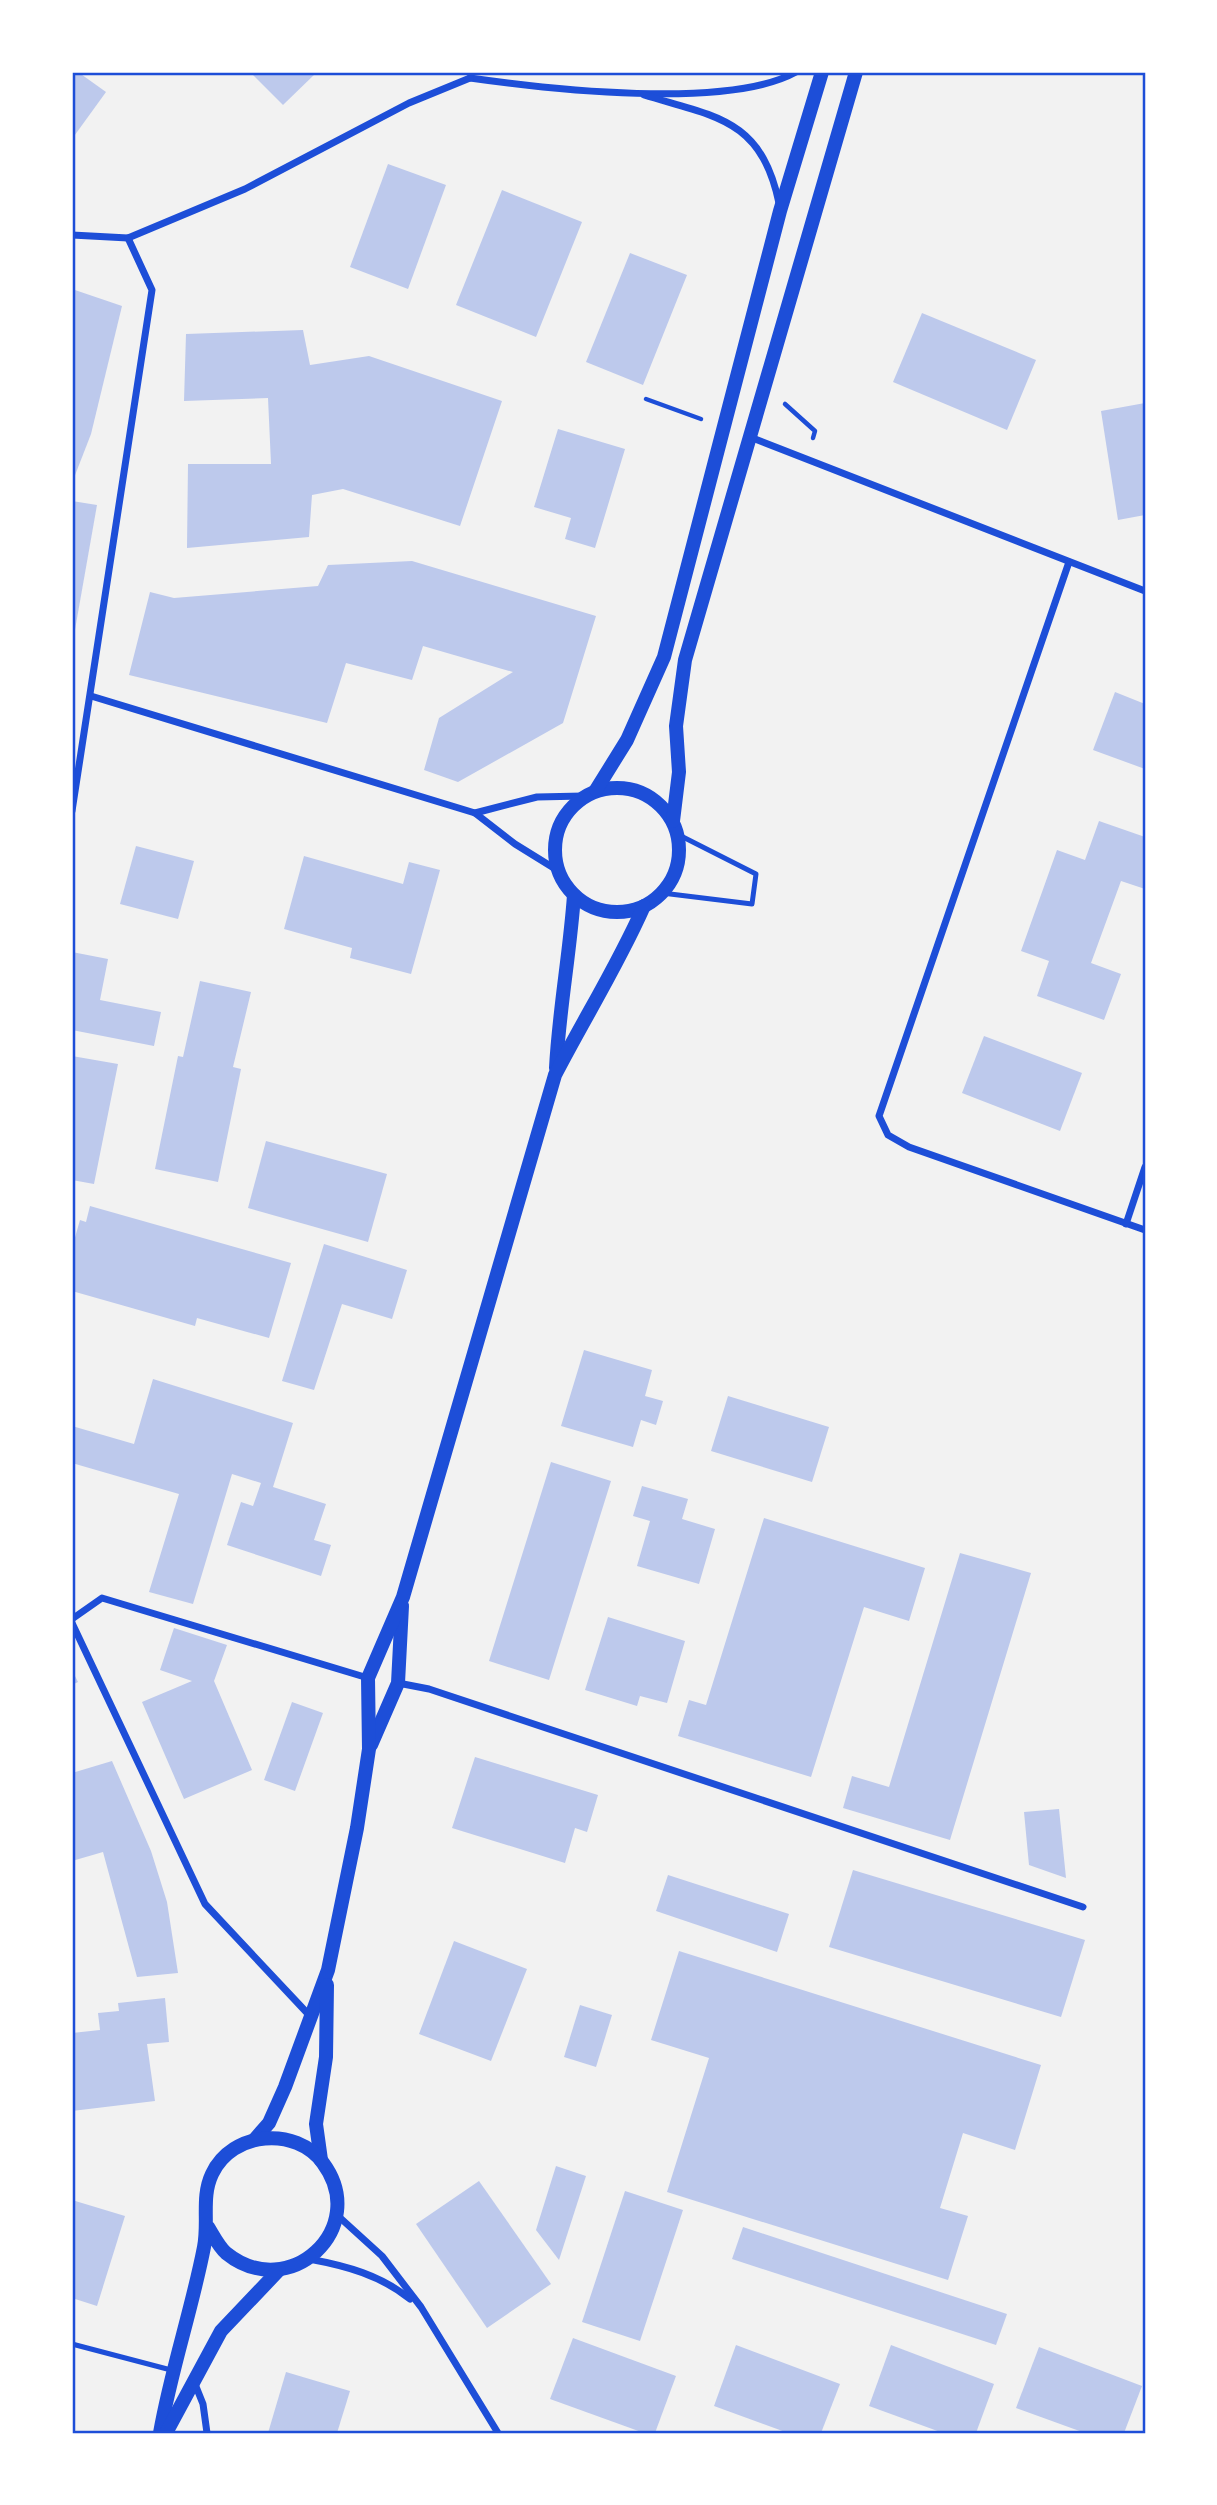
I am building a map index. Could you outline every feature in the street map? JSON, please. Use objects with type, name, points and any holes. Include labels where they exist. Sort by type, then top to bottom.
[{"type":"main road","points":[[822,72],[780,211],[664,657],[627,740],[590,793],[557,829],[557,870],[574,895],[589,906],[607,912],[644,906],[662,893],[676,865],[675,827],[679,772],[676,726],[685,660],[856,72]]},
{"type":"main road","points":[[590,793],[614,787],[648,795],[675,827]]},
{"type":"main road","points":[[555,1075],[559,1023],[570,957],[574,895]]},
{"type":"main road","points":[[255,2139],[274,2111],[328,1970],[357,1828],[369,1749],[368,1678],[403,1597],[555,1075],[594,1000],[617,966],[644,906]]},
{"type":"main road","points":[[369,1749],[398,1683],[403,1597]]},
{"type":"main road","points":[[321,2160],[316,2124],[326,2057],[328,1970]]},
{"type":"main road","points":[[160,2433],[171,2371],[208,2227],[204,2199],[212,2172],[230,2151],[255,2139],[280,2138],[302,2145],[321,2160],[332,2176],[337,2195],[337,2214],[331,2232],[309,2259],[279,2270],[250,2267],[225,2252],[208,2227]]},
{"type":"main road","points":[[166,2433],[195,2384],[221,2331],[279,2270]]},
{"type":"street","points":[[463,72],[470,78]]},
{"type":"street","points":[[72,235],[128,238],[245,189],[409,103],[470,78],[546,89],[637,92],[757,87],[796,72]]},
{"type":"street","points":[[637,92],[705,114],[750,138],[760,149],[773,173],[780,211]]},
{"type":"street","points":[[72,811],[152,290],[128,238]]},
{"type":"street","points":[[751,438],[1145,591]]},
{"type":"street","points":[[1069,562],[879,1116],[888,1135],[909,1147],[1145,1230]]},
{"type":"street","points":[[91,696],[475,813],[515,844],[557,870]]},
{"type":"street","points":[[475,813],[537,797],[590,793]]},
{"type":"street","points":[[1126,1224],[1145,1167]]},
{"type":"street","points":[[312,2017],[205,1904],[72,1621],[102,1598],[368,1678]]},
{"type":"street","points":[[398,1683],[429,1689],[1083,1907]]},
{"type":"street","points":[[337,2214],[382,2256],[421,2307],[498,2433]]},
{"type":"street","points":[[309,2259],[362,2271],[394,2285],[421,2307]]},
{"type":"street","points":[[195,2384],[204,2404],[207,2433]]},
{"type":"lane","points":[[662,893],[752,904],[756,874],[675,827]]},
{"type":"lane","points":[[72,2344],[171,2371]]},
{"type":"path","points":[[646,399],[702,419]]},
{"type":"building","points":[[72,72],[78,72],[106,92],[72,139]]},
{"type":"building","points":[[250,72],[317,72],[283,105]]},
{"type":"building","points":[[388,164],[446,185],[408,289],[350,267]]},
{"type":"building","points":[[502,190],[582,222],[536,337],[456,305]]},
{"type":"building","points":[[630,253],[687,275],[643,385],[586,362]]},
{"type":"building","points":[[72,289],[122,306],[91,434],[72,483]]},
{"type":"building","points":[[922,313],[1036,360],[1007,430],[893,382]]},
{"type":"building","points":[[303,330],[310,365],[369,356],[502,401],[460,526],[343,489],[312,495],[309,537],[187,548],[188,464],[271,464],[268,398],[184,401],[186,334]]},
{"type":"building","points":[[1145,403],[1145,515],[1118,520],[1101,411]]},
{"type":"building","points":[[558,429],[625,449],[595,548],[565,539],[571,518],[534,507]]},
{"type":"building","points":[[72,501],[97,505],[73,641],[72,641]]},
{"type":"building","points":[[412,561],[596,616],[563,723],[458,782],[424,770],[439,718],[513,672],[423,646],[412,680],[346,663],[327,723],[129,675],[150,592],[174,598],[318,586],[328,565]]},
{"type":"building","points":[[1115,692],[1145,704],[1145,769],[1093,750]]},
{"type":"building","points":[[1099,821],[1145,837],[1145,889],[1121,881],[1091,963],[1121,974],[1104,1020],[1037,996],[1049,961],[1021,951],[1057,850],[1085,860]]},
{"type":"building","points":[[136,846],[194,861],[178,919],[120,904]]},
{"type":"building","points":[[304,856],[403,884],[409,862],[440,870],[411,974],[350,958],[352,948],[284,929]]},
{"type":"building","points":[[72,952],[108,959],[100,1000],[161,1012],[154,1046],[72,1030]]},
{"type":"building","points":[[200,981],[251,992],[233,1067],[241,1069],[218,1182],[155,1169],[178,1056],[183,1057]]},
{"type":"building","points":[[984,1036],[1082,1073],[1060,1131],[962,1093]]},
{"type":"building","points":[[72,1056],[118,1064],[94,1184],[72,1180]]},
{"type":"building","points":[[266,1141],[387,1174],[368,1242],[248,1208]]},
{"type":"building","points":[[90,1206],[291,1263],[269,1338],[197,1318],[195,1326],[72,1291],[72,1248],[80,1220],[86,1222]]},
{"type":"building","points":[[324,1244],[407,1270],[392,1319],[342,1304],[314,1390],[282,1381]]},
{"type":"building","points":[[584,1350],[652,1370],[645,1396],[663,1401],[656,1425],[641,1420],[633,1447],[561,1426]]},
{"type":"building","points":[[153,1379],[293,1423],[273,1487],[326,1504],[314,1540],[331,1545],[321,1576],[227,1545],[241,1502],[253,1506],[261,1483],[232,1474],[193,1604],[149,1592],[179,1494],[72,1463],[72,1426],[134,1444]]},
{"type":"building","points":[[728,1396],[829,1427],[812,1482],[711,1451]]},
{"type":"building","points":[[551,1462],[611,1481],[549,1680],[489,1661]]},
{"type":"building","points":[[642,1486],[688,1499],[682,1519],[715,1529],[699,1584],[637,1566],[650,1521],[633,1516]]},
{"type":"building","points":[[764,1518],[925,1568],[909,1621],[864,1607],[811,1777],[678,1736],[689,1700],[706,1705]]},
{"type":"building","points":[[960,1553],[1031,1573],[950,1840],[843,1808],[852,1776],[889,1787]]},
{"type":"building","points":[[608,1617],[685,1641],[667,1703],[640,1696],[637,1706],[585,1690]]},
{"type":"building","points":[[174,1628],[227,1645],[214,1681],[252,1770],[184,1799],[142,1702],[192,1681],[160,1670]]},
{"type":"building","points":[[72,1670],[78,1682],[72,1685]]},
{"type":"building","points":[[292,1702],[323,1713],[295,1791],[264,1780]]},
{"type":"building","points":[[475,1757],[598,1795],[587,1832],[575,1828],[565,1863],[452,1828]]},
{"type":"building","points":[[112,1761],[151,1851],[167,1902],[178,1973],[137,1977],[103,1852],[72,1861],[72,1773]]},
{"type":"building","points":[[1059,1809],[1066,1878],[1029,1865],[1024,1812]]},
{"type":"building","points":[[853,1870],[1085,1940],[1061,2017],[829,1947]]},
{"type":"building","points":[[668,1875],[789,1914],[777,1952],[656,1911]]},
{"type":"building","points":[[454,1941],[527,1969],[491,2061],[419,2034]]},
{"type":"building","points":[[679,1951],[1041,2065],[1015,2150],[963,2133],[940,2208],[968,2216],[948,2280],[667,2192],[709,2058],[651,2040]]},
{"type":"building","points":[[165,1998],[169,2042],[147,2044],[155,2101],[72,2111],[72,2033],[100,2030],[98,2013],[119,2011],[118,2003]]},
{"type":"building","points":[[580,2005],[612,2015],[596,2067],[564,2057]]},
{"type":"building","points":[[556,2166],[586,2176],[559,2260],[536,2230]]},
{"type":"building","points":[[479,2181],[551,2284],[487,2328],[416,2224]]},
{"type":"building","points":[[625,2191],[683,2210],[640,2341],[582,2322]]},
{"type":"building","points":[[72,2200],[125,2216],[97,2306],[72,2298]]},
{"type":"building","points":[[743,2227],[1007,2314],[996,2345],[732,2259]]},
{"type":"building","points":[[573,2338],[676,2376],[655,2433],[644,2433],[550,2399]]},
{"type":"building","points":[[736,2345],[840,2384],[821,2433],[788,2433],[714,2406]]},
{"type":"building","points":[[891,2345],[994,2384],[976,2433],[943,2433],[869,2406]]},
{"type":"building","points":[[1039,2347],[1142,2386],[1124,2433],[1085,2433],[1016,2408]]},
{"type":"building","points":[[286,2372],[350,2391],[337,2433],[268,2433]]}]
